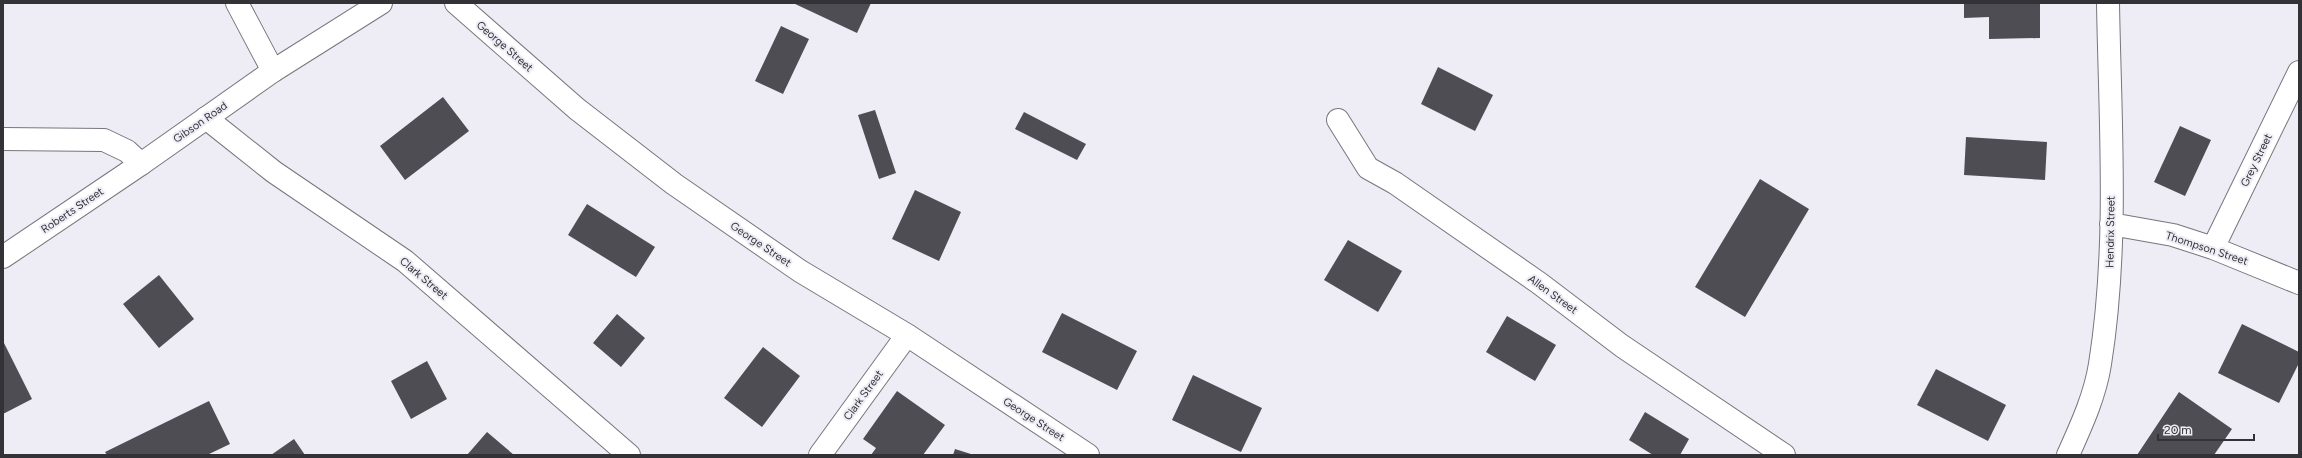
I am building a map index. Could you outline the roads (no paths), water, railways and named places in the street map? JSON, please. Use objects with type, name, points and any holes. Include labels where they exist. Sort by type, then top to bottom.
[{"type":"street","points":[[237,3],[273,71]]},
{"type":"street","name":"Gibson Road","points":[[141,164],[273,71],[381,3]]},
{"type":"street","name":"George Street","points":[[456,3],[577,109],[674,184],[800,271],[907,335],[1088,455]]},
{"type":"street","name":"Hendrix Street","points":[[2068,455],[2091,400],[2100,364],[2109,273],[2111,224],[2108,3]]},
{"type":"street","name":"Grey Street","points":[[2213,248],[2299,72]]},
{"type":"street","name":"Clark Street","points":[[206,118],[274,172],[406,261],[629,455]]},
{"type":"street","name":"Allen Street","points":[[1338,120],[1368,168],[1395,183],[1539,283],[1622,346],[1784,455]]},
{"type":"street","points":[[3,139],[104,140],[127,151],[141,164]]},
{"type":"street","name":"Roberts Street","points":[[3,257],[141,164]]},
{"type":"street","name":"Thompson Street","points":[[2111,224],[2173,235],[2213,248],[2299,283]]},
{"type":"street","name":"Clark Street","points":[[820,455],[907,335]]}]
